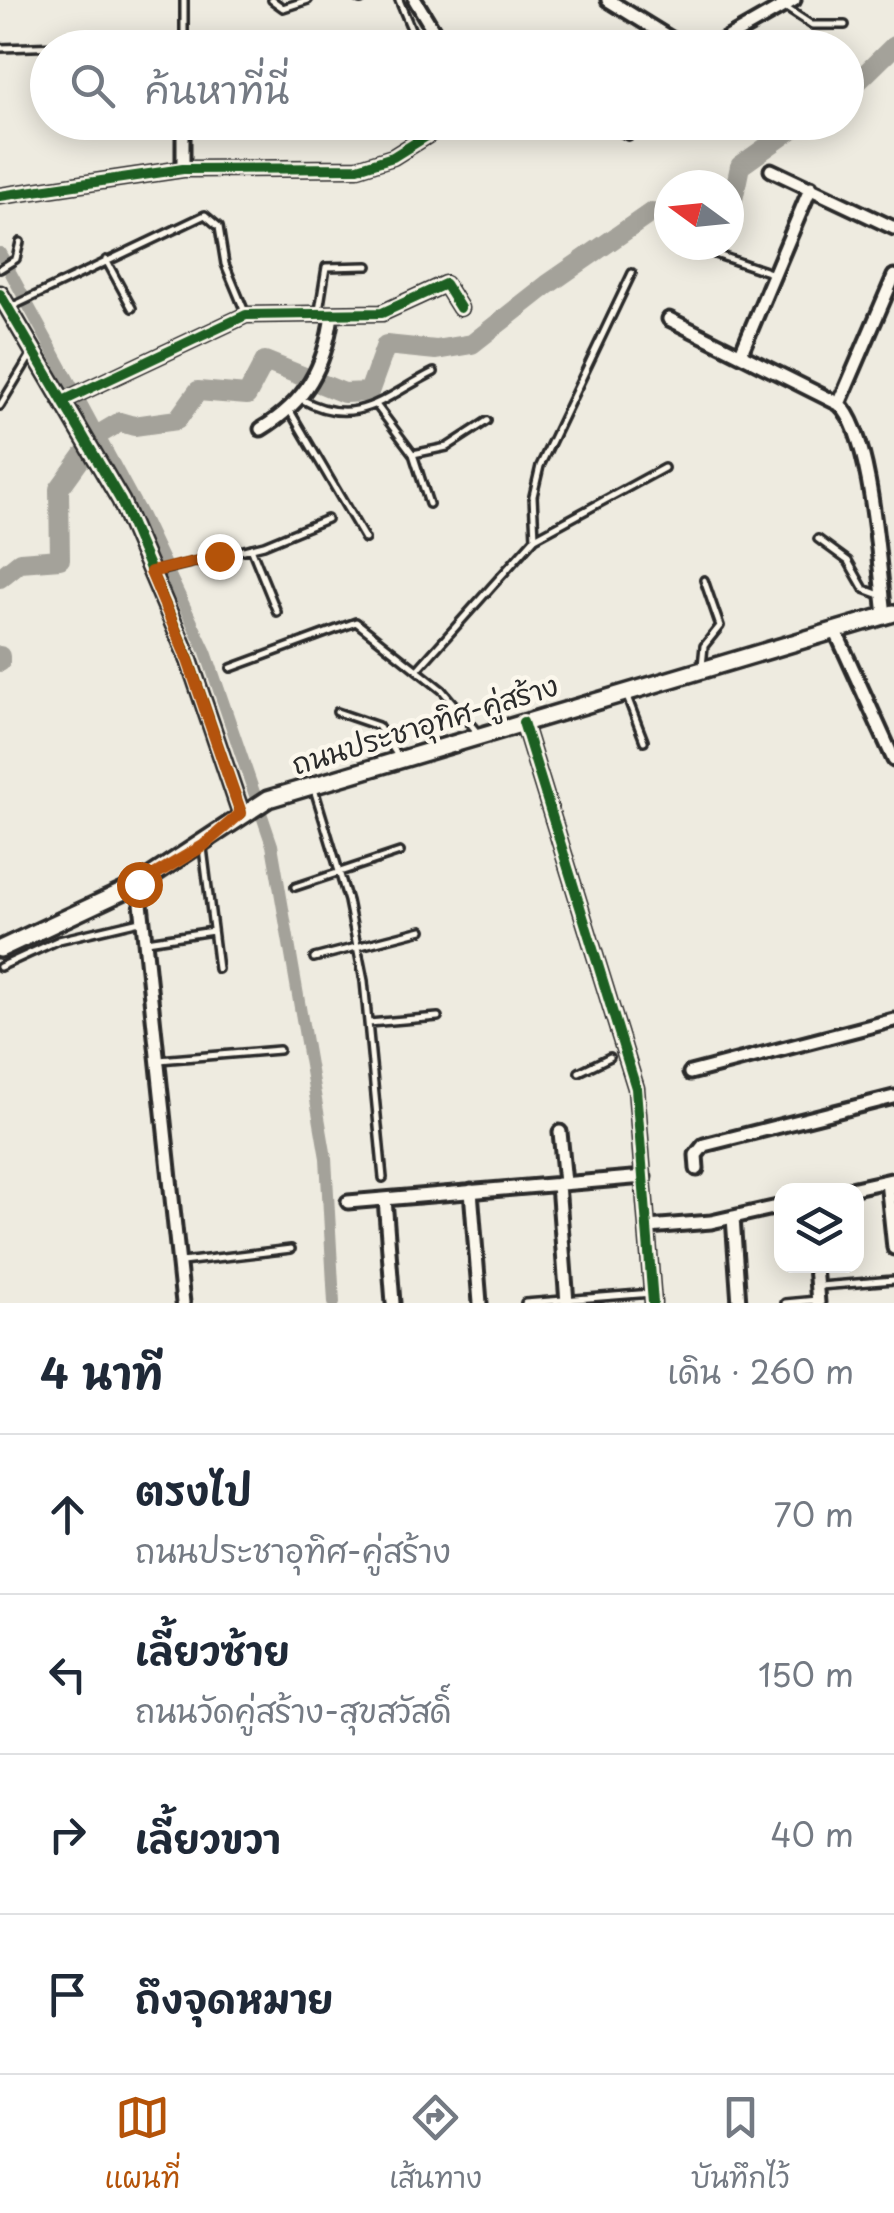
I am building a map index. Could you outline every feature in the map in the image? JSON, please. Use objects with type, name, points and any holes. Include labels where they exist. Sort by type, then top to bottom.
[{"type":"main road","name":"ถนนประชาอุทิศ-คู่สร้าง","points":[[0,949],[139,884],[203,846],[254,806],[479,734],[890,614]]},
{"type":"street","points":[[608,0],[657,30]]},
{"type":"street","points":[[418,1],[434,30]]},
{"type":"street","points":[[742,30],[789,3]]},
{"type":"street","points":[[183,140],[183,170]]},
{"type":"street","points":[[0,196],[183,170],[370,166],[417,140]]},
{"type":"street","points":[[770,170],[894,228]]},
{"type":"street","points":[[740,354],[810,187]]},
{"type":"street","points":[[839,404],[894,276]]},
{"type":"street","points":[[65,400],[246,315],[382,313],[445,284],[460,308]]},
{"type":"street","points":[[0,294],[32,353],[65,400],[156,571],[188,660],[254,806]]},
{"type":"street","points":[[262,429],[290,412],[310,387],[317,370],[326,314]]},
{"type":"street","points":[[669,319],[839,404],[857,426],[883,596],[890,614]]},
{"type":"street","points":[[836,630],[894,760]]},
{"type":"street","points":[[522,722],[617,1054],[636,1088],[652,1298]]},
{"type":"street","points":[[139,884],[183,1303]]},
{"type":"street","points":[[690,1073],[894,1020]]},
{"type":"street","points":[[698,1169],[696,1155],[704,1146],[894,1097]]},
{"type":"street","points":[[560,1132],[567,1301]]},
{"type":"street","points":[[348,1202],[644,1177]]},
{"type":"street","points":[[864,1186],[890,1180],[894,1248]]},
{"type":"street","points":[[471,1191],[480,1303]]},
{"type":"street","points":[[385,1199],[393,1303]]},
{"type":"street","points":[[648,1227],[774,1208]]},
{"type":"street","points":[[732,1217],[739,1303]]},
{"type":"lane","points":[[184,0],[184,30]]},
{"type":"lane","points":[[272,0],[283,8],[308,0]]},
{"type":"lane","points":[[399,0],[413,30]]},
{"type":"lane","points":[[789,3],[812,26],[846,25]]},
{"type":"lane","points":[[0,48],[30,47]]},
{"type":"lane","points":[[9,312],[28,298],[198,216],[211,217],[220,227],[225,264],[246,315]]},
{"type":"lane","points":[[4,267],[16,259],[20,242]]},
{"type":"lane","points":[[106,260],[132,308]]},
{"type":"lane","points":[[731,260],[774,274]]},
{"type":"lane","points":[[326,314],[326,267],[368,266]]},
{"type":"lane","points":[[535,538],[534,496],[540,466],[632,273]]},
{"type":"lane","points":[[0,406],[32,353]]},
{"type":"lane","points":[[301,399],[341,412],[376,406],[434,372]]},
{"type":"lane","points":[[376,406],[413,454],[429,504]]},
{"type":"lane","points":[[290,412],[365,539]]},
{"type":"lane","points":[[413,454],[447,447],[487,421]]},
{"type":"lane","points":[[418,669],[535,538],[664,468]]},
{"type":"lane","points":[[156,571],[251,548],[327,518]]},
{"type":"lane","points":[[818,538],[848,561],[864,588],[883,596]]},
{"type":"lane","points":[[251,548],[277,612]]},
{"type":"lane","points":[[702,668],[704,646],[720,626],[704,580]]},
{"type":"lane","points":[[231,668],[356,622],[418,669],[479,734]]},
{"type":"lane","points":[[625,691],[644,741]]},
{"type":"lane","points":[[338,712],[378,726],[400,758]]},
{"type":"lane","points":[[313,786],[357,946],[369,1023],[383,1178]]},
{"type":"lane","points":[[203,846],[218,969]]},
{"type":"lane","points":[[295,887],[400,852]]},
{"type":"lane","points":[[0,968],[60,940],[145,920]]},
{"type":"lane","points":[[314,958],[422,930]]},
{"type":"lane","points":[[147,942],[213,932]]},
{"type":"lane","points":[[369,1023],[438,1017]]},
{"type":"lane","points":[[159,1060],[279,1050]]},
{"type":"lane","points":[[579,1072],[617,1054]]},
{"type":"lane","points":[[179,1263],[291,1248]]},
{"type":"lane","points":[[785,1303],[894,1280]]},
{"type":"lane","points":[[525,1303],[652,1298]]},
{"type":"waterway","points":[[864,75],[894,46]]},
{"type":"waterway","points":[[739,170],[777,140]]},
{"type":"waterway","points":[[0,578],[20,562],[60,559],[59,489],[98,435],[120,422],[134,426],[177,420],[198,391],[247,395],[265,361],[344,393],[369,392],[386,345],[436,350],[472,344],[547,285],[654,213]]},
{"type":"waterway","points":[[0,253],[142,516],[206,652],[272,845],[326,1158],[334,1303]]},
{"type":"waterway","points":[[0,656],[0,662]]},
{"type":"cycle path","points":[[0,196],[183,169],[358,168],[393,157],[420,140]]},
{"type":"cycle path","points":[[65,400],[246,315],[382,313],[445,284],[460,308]]},
{"type":"cycle path","points":[[0,294],[121,501],[189,660],[241,813]]},
{"type":"cycle path","points":[[523,722],[636,1088],[653,1303]]},
{"type":"route","points":[[139,884],[203,846],[241,813],[188,660],[151,572],[219,556]]}]
